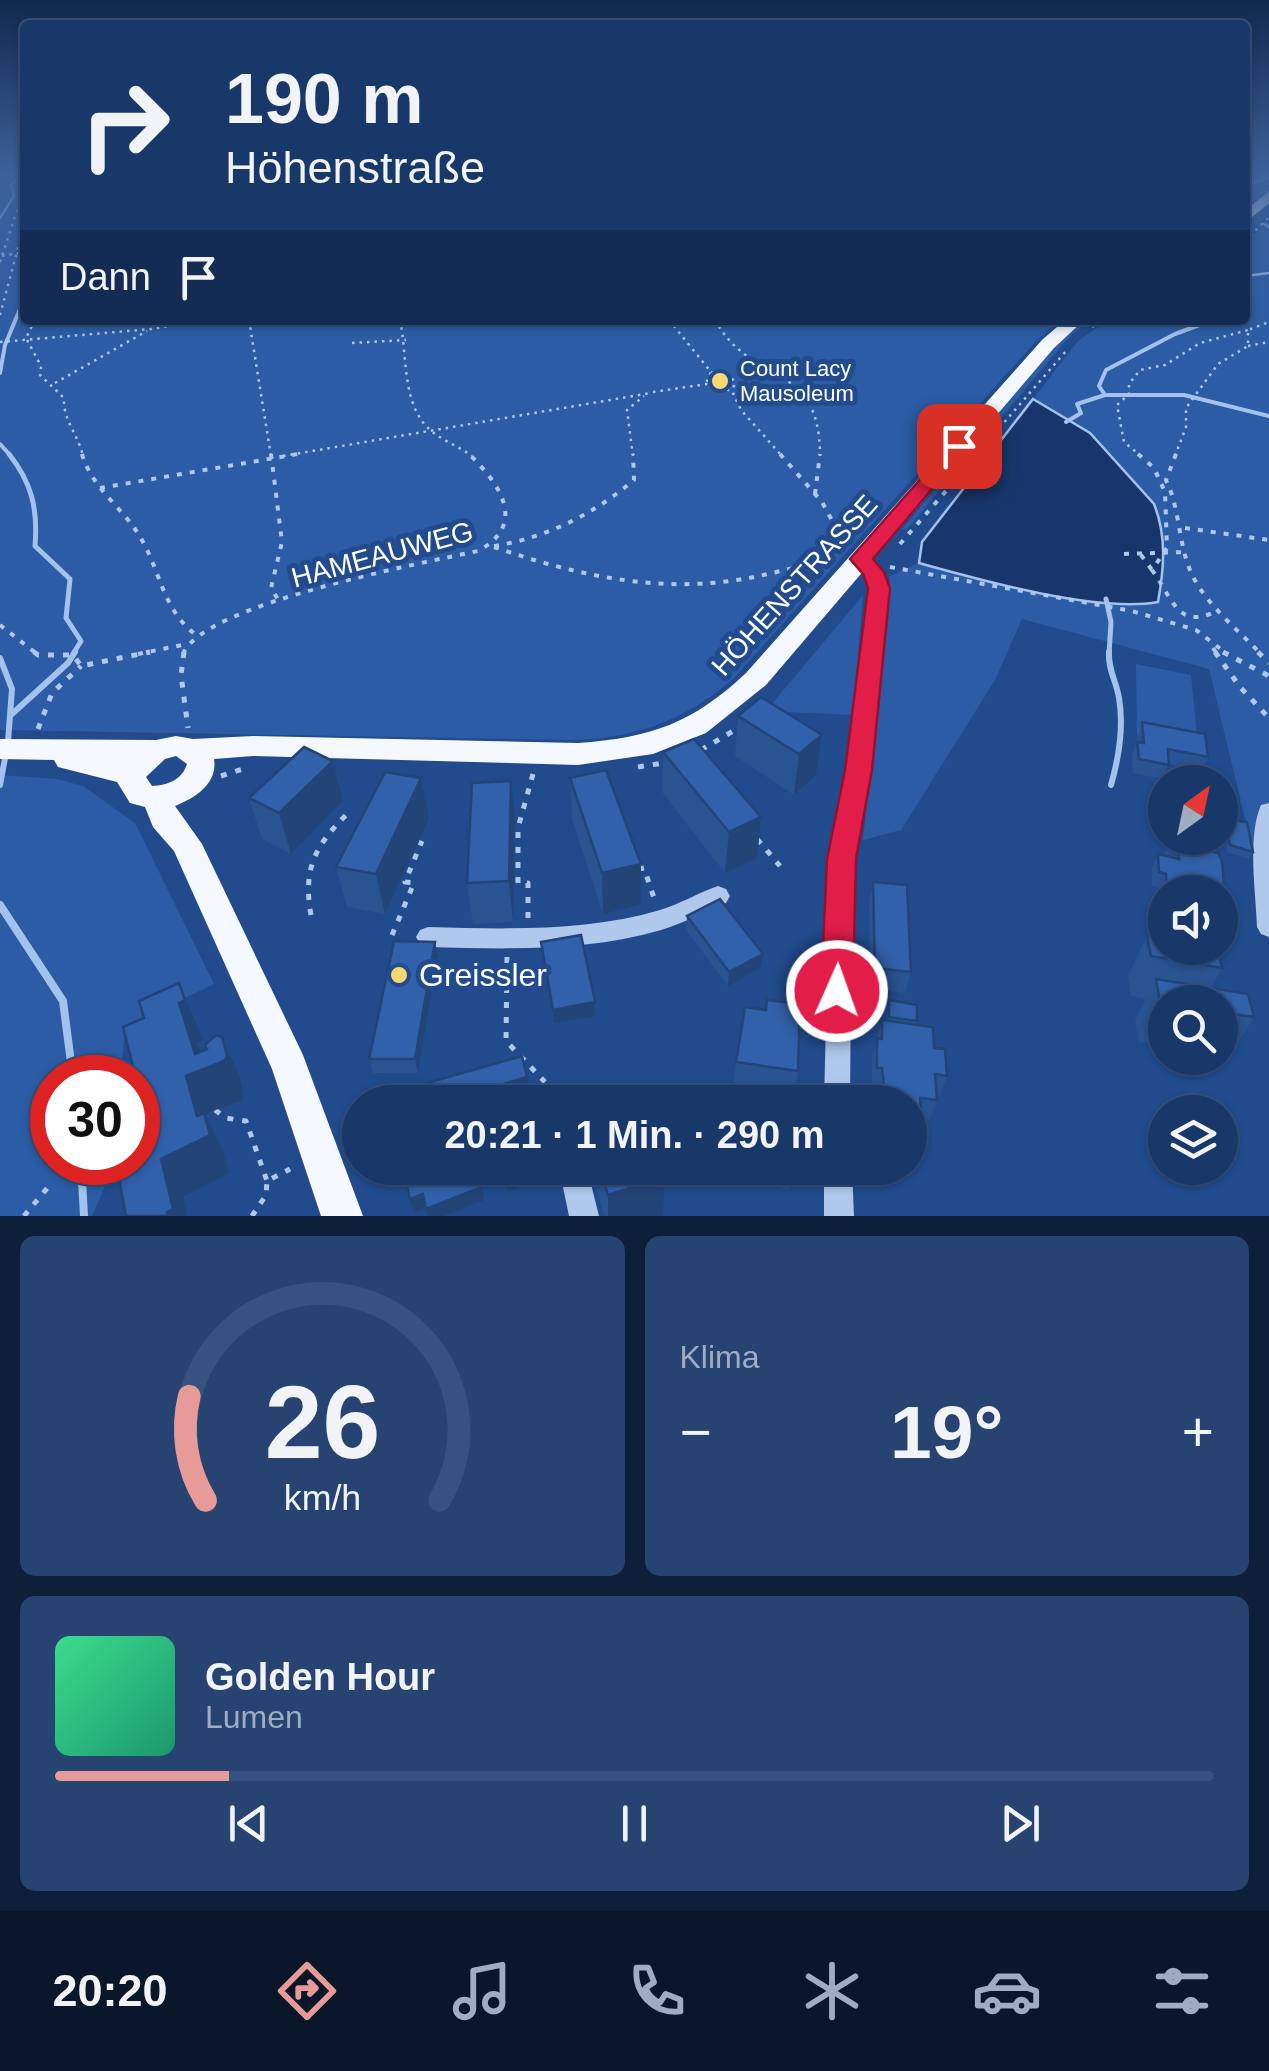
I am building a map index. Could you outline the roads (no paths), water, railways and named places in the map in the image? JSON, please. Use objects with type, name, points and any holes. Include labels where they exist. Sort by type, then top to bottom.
[{"type":"main road","name":"HÖHENSTRASSE","points":[[34,750],[156,751],[176,746],[186,763],[310,750],[578,754],[628,750],[672,739],[732,704],[863,566],[1048,344],[1079,330]]},
{"type":"main road","points":[[0,749],[34,750],[130,774]]},
{"type":"main road","points":[[130,774],[156,751]]},
{"type":"main road","points":[[130,774],[135,792],[186,763]]},
{"type":"main road","points":[[186,763],[164,819],[186,844],[290,1068],[342,1216]]},
{"type":"street","points":[[836,1085],[842,859],[859,770],[879,588],[863,566]]},
{"type":"street","points":[[1269,811],[1264,834],[1269,927]]},
{"type":"street","points":[[428,937],[529,938],[661,920],[718,896]]},
{"type":"street","points":[[577,1185],[584,1216]]},
{"type":"street","points":[[838,1185],[839,1216]]},
{"type":"waterway","points":[[1250,275],[1269,273]]},
{"type":"waterway","points":[[0,373],[5,345],[20,309]]},
{"type":"waterway","points":[[1105,395],[1099,386],[1106,370],[1199,325]]},
{"type":"waterway","points":[[1066,422],[1081,413],[1077,404],[1105,395]]},
{"type":"waterway","points":[[1105,395],[1184,395],[1269,416]]},
{"type":"waterway","points":[[0,444],[11,456]]},
{"type":"waterway","points":[[9,454],[32,497],[35,546],[70,579],[66,618],[81,641],[73,654]]},
{"type":"waterway","points":[[1106,599],[1111,622],[1109,653]]},
{"type":"waterway","points":[[12,714],[75,652]]},
{"type":"waterway","points":[[1109,653],[1121,720],[1111,785]]},
{"type":"waterway","points":[[0,658],[12,689],[8,742]]},
{"type":"waterway","points":[[0,785],[6,753]]},
{"type":"waterway","points":[[0,905],[63,1001],[70,1055]]},
{"type":"waterway","points":[[82,1185],[84,1216]]},
{"type":"place","name":"Count Lacy Mausoleum","points":[[720,381]]},
{"type":"place","name":"Greissler","points":[[399,975]]}]
